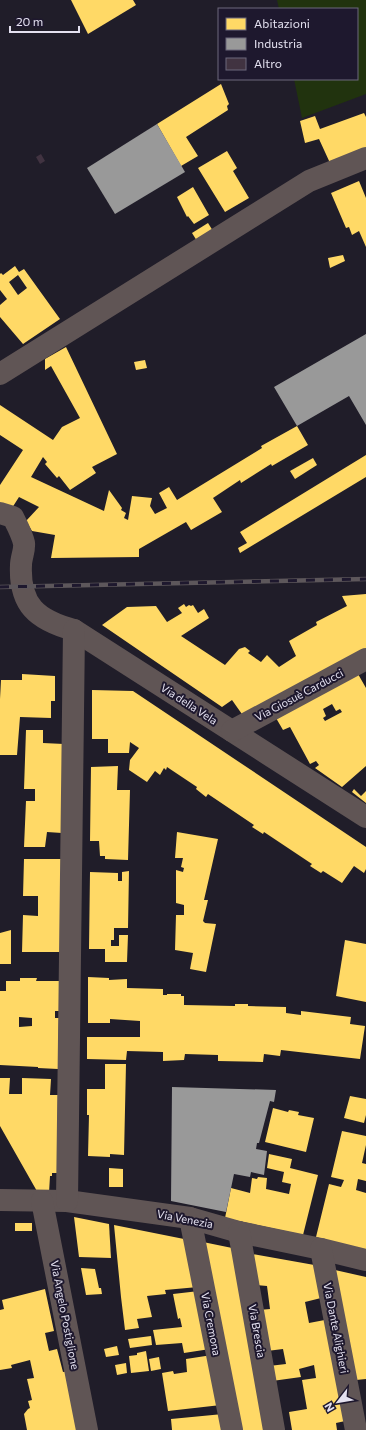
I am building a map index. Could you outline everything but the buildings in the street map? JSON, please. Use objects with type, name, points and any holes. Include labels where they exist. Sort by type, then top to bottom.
[{"type":"street","points":[[0,374],[309,181],[366,158]]},
{"type":"street","name":"Via della Vela","points":[[0,514],[14,517],[24,544],[21,565],[22,586],[25,598],[32,609],[56,625],[74,630],[366,817]]},
{"type":"street","points":[[67,1201],[74,630]]},
{"type":"street","name":"Via Giosuè Carducci","points":[[232,731],[366,659]]},
{"type":"street","name":"Via Venezia","points":[[0,1200],[67,1201],[190,1218],[239,1232],[366,1260]]},
{"type":"street","name":"Via Angelo Postiglione","points":[[42,1201],[87,1430]]},
{"type":"street","name":"Via Cremona","points":[[190,1218],[232,1430]]},
{"type":"street","name":"Via Brescia","points":[[239,1232],[274,1430]]},
{"type":"street","name":"Via Dante Alighieri","points":[[321,1249],[356,1430]]},
{"type":"green space","points":[[277,0],[366,0],[366,94],[302,118],[294,80],[358,80],[358,8],[279,8]]},
{"type":"railway","points":[[0,587],[366,579]]}]
